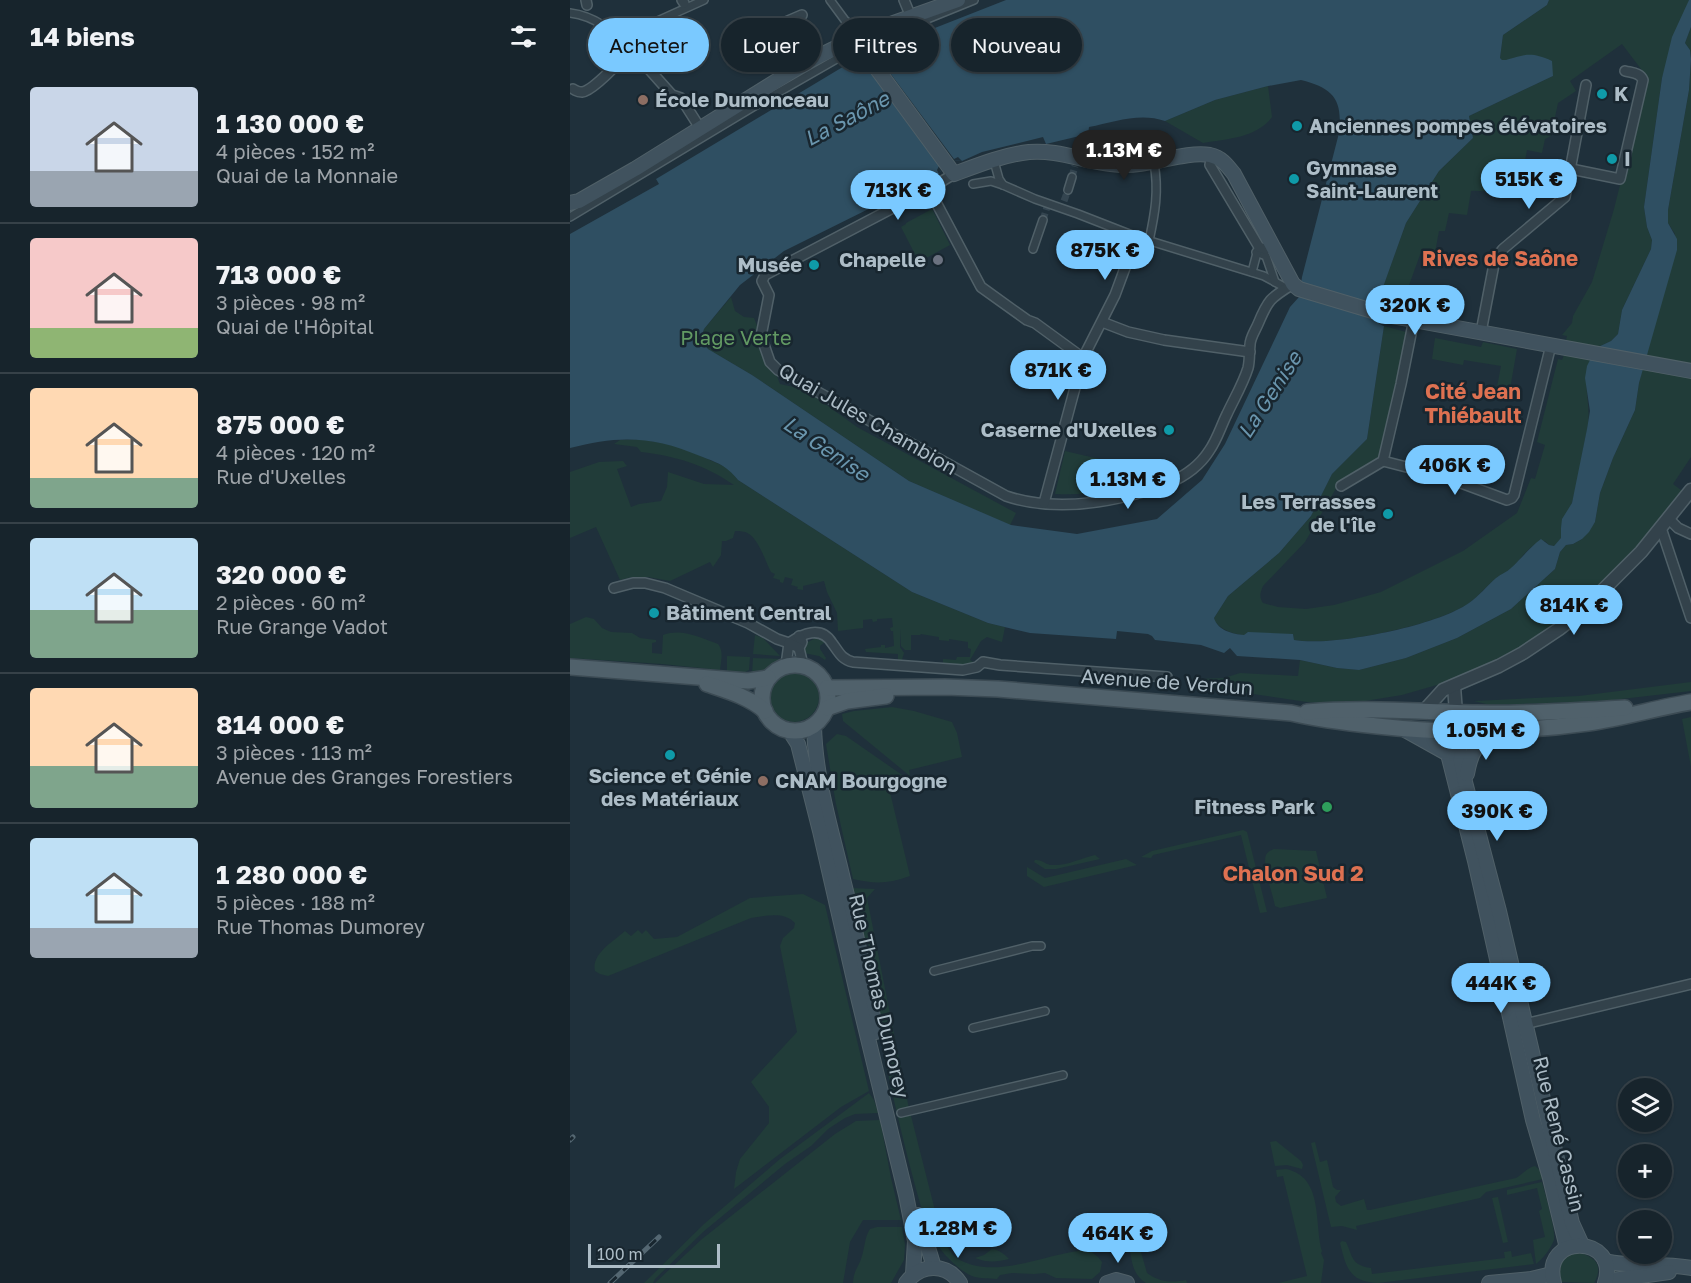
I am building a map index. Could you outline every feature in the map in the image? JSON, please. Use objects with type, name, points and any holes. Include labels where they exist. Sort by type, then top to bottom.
[{"type":"main road","points":[[911,17],[958,0]]},
{"type":"main road","points":[[570,203],[579,201],[635,169],[791,72]]},
{"type":"main road","points":[[882,72],[951,169],[1030,152],[1046,152],[1113,165],[1154,163],[1200,154],[1212,155],[1221,158],[1234,174],[1263,249],[1293,287],[1378,313],[1691,370]]},
{"type":"main road","points":[[669,676],[708,684],[756,703],[774,724],[789,730],[806,729],[814,725],[824,714],[829,698],[827,688],[818,673],[803,665],[786,665],[776,670],[768,678],[762,694],[765,711]]},
{"type":"main road","points":[[570,667],[748,681],[768,678]]},
{"type":"main road","name":"Avenue de Verdun","points":[[827,688],[998,689],[1291,713],[1321,720],[1403,729],[1496,732],[1590,723],[1685,703]]},
{"type":"main road","name":"Avenue de Verdun","points":[[827,708],[847,701],[890,695],[998,699],[1040,694]]},
{"type":"main road","name":"Avenue de Verdun","points":[[1291,713],[1334,709],[1423,712],[1566,712],[1685,703]]},
{"type":"main road","name":"Rue René Cassin","points":[[1449,712],[1451,731],[1448,754],[1475,861],[1533,1120],[1567,1248]]},
{"type":"main road","name":"Rue Thomas Dumorey","points":[[814,725],[823,796],[863,970],[883,1072],[910,1187],[934,1267]]},
{"type":"main road","points":[[1403,729],[1448,754]]},
{"type":"main road","name":"Rue Thomas Dumorey","points":[[789,730],[798,744],[820,831],[906,1195],[915,1241],[910,1279]]},
{"type":"main road","name":"Rue René Cassin","points":[[1451,731],[1460,756],[1499,911],[1572,1223],[1582,1245]]},
{"type":"main road","points":[[1465,782],[1469,761],[1476,747],[1496,732]]},
{"type":"main road","points":[[1475,861],[1499,911]]},
{"type":"main road","points":[[1503,988],[1525,1024]]},
{"type":"main road","points":[[1489,1283],[1553,1279],[1556,1259],[1567,1248],[1582,1245],[1596,1250],[1605,1261],[1606,1282],[1645,1274],[1691,1269]]},
{"type":"main road","points":[[1605,1261],[1620,1265],[1676,1264],[1691,1269]]},
{"type":"main road","points":[[910,1279],[923,1269],[934,1267],[950,1272],[960,1283]]},
{"type":"main road","points":[[1107,1283],[1116,1280],[1127,1283]]},
{"type":"street","points":[[658,18],[684,4],[704,0]]},
{"type":"street","points":[[830,0],[843,18]]},
{"type":"street","points":[[904,0],[911,17]]},
{"type":"street","points":[[933,18],[974,0]]},
{"type":"street","points":[[586,3],[591,18]]},
{"type":"street","points":[[570,13],[591,18]]},
{"type":"street","points":[[796,18],[802,15]]},
{"type":"street","points":[[570,217],[833,61]]},
{"type":"street","points":[[1571,169],[1620,178],[1643,80],[1636,73],[1625,71]]},
{"type":"street","points":[[573,89],[580,92],[586,91],[608,72]]},
{"type":"street","points":[[652,72],[672,95],[681,98],[700,128]]},
{"type":"street","points":[[1481,332],[1495,259],[1503,249],[1562,201],[1566,193],[1586,85]]},
{"type":"street","points":[[994,160],[1003,185]]},
{"type":"street","points":[[1149,241],[1156,198],[1157,182],[1154,163]]},
{"type":"street","points":[[951,169],[929,189],[981,287],[1083,358]]},
{"type":"street","points":[[1068,190],[1072,177]]},
{"type":"street","points":[[973,184],[991,181],[1047,205],[1063,205],[1137,237],[1293,287]]},
{"type":"street","name":"Quai Jules Chambion","points":[[929,189],[765,274],[762,281],[769,295],[761,336],[770,362],[778,370],[1006,496],[1026,502],[1077,504],[1140,494],[1179,478],[1198,465],[1210,450],[1248,368],[1251,338],[1267,304],[1272,297],[1293,287]]},
{"type":"street","points":[[1033,249],[1043,220]]},
{"type":"street","points":[[1044,503],[1083,358],[1102,322],[1137,237]]},
{"type":"street","points":[[1252,272],[1263,249]]},
{"type":"street","points":[[1263,249],[1275,282]]},
{"type":"street","points":[[1383,461],[1413,320]]},
{"type":"street","points":[[1102,322],[1128,332],[1164,340],[1250,352]]},
{"type":"street","points":[[1341,486],[1383,461],[1445,477],[1507,500],[1512,498],[1515,495],[1551,345]]},
{"type":"street","points":[[1423,712],[1448,688],[1507,662],[1560,629],[1581,612],[1641,552],[1691,490]]},
{"type":"street","points":[[1662,527],[1678,528],[1691,534]]},
{"type":"street","points":[[1662,527],[1691,618]]},
{"type":"street","points":[[614,588],[633,583],[665,588],[748,623],[799,648]]},
{"type":"street","points":[[786,665],[789,643],[799,636],[813,633],[826,636],[838,654],[853,662],[963,670],[977,667],[983,662],[1167,677]]},
{"type":"street","points":[[799,636],[802,642],[799,648],[803,665]]},
{"type":"street","points":[[1448,688],[1449,712]]},
{"type":"street","points":[[934,971],[1032,946],[1041,946]]},
{"type":"street","points":[[1525,1024],[1691,984]]},
{"type":"street","points":[[973,1028],[1045,1011]]},
{"type":"street","points":[[901,1113],[1062,1075]]},
{"type":"green space","points":[[1549,0],[1689,0],[1662,78],[1644,207],[1652,240],[1651,249],[1622,310],[1618,334],[1611,341],[1596,348],[1566,340],[1567,336],[1562,335],[1572,323],[1573,316],[1592,282],[1614,209],[1647,77],[1622,44],[1570,81],[1576,91],[1558,103],[1551,136],[1545,139],[1542,153],[1527,150],[1523,172],[1510,170],[1506,193],[1500,192],[1501,185],[1495,184],[1487,191],[1471,191],[1467,215],[1449,213],[1445,231],[1439,231],[1434,258],[1421,252],[1403,302],[1382,300],[1376,306],[1406,223],[1439,171],[1473,138],[1469,116],[1553,76],[1500,58],[1503,35],[1547,5]]},
{"type":"green space","points":[[1691,27],[1691,59],[1690,50],[1685,43]]},
{"type":"green space","points":[[1691,59],[1691,457],[1673,484],[1685,493],[1578,608],[1521,647],[1451,681],[1402,695],[1333,704],[1192,685],[1188,681],[1224,678],[1240,673],[1298,676],[1300,660],[1359,670],[1406,658],[1457,638],[1511,609],[1555,569],[1560,552],[1566,545],[1582,539],[1595,522],[1600,493],[1635,410],[1639,383],[1675,234],[1668,223],[1668,210],[1689,90]]},
{"type":"green space","points":[[1268,86],[1272,117],[1266,124],[1250,133],[1231,139],[1203,143],[1165,121],[1215,100]]},
{"type":"green space","points":[[932,209],[950,245],[919,262],[901,227]]},
{"type":"green space","name":"Plage Verte","points":[[731,297],[735,311],[744,317],[754,318],[780,384],[810,393],[857,427],[1016,513],[1010,525],[909,481],[752,375],[708,349],[703,340],[704,329]]},
{"type":"green space","points":[[1384,326],[1406,332],[1380,456],[1374,463],[1338,485],[1305,542],[1263,586],[1260,595],[1263,603],[1278,607],[1306,609],[1334,605],[1381,592],[1463,551],[1517,513],[1531,478],[1535,479],[1545,445],[1537,442],[1558,359],[1562,360],[1564,355],[1592,357],[1588,366],[1586,384],[1587,430],[1573,499],[1563,520],[1562,538],[1554,546],[1545,541],[1534,545],[1511,569],[1495,579],[1468,604],[1432,620],[1408,627],[1357,637],[1311,641],[1294,640],[1293,634],[1251,636],[1222,628],[1214,618],[1228,596],[1279,553],[1311,516],[1332,474],[1367,439]]},
{"type":"green space","points":[[1435,338],[1481,347],[1483,342],[1517,349],[1507,397],[1496,392],[1501,366],[1464,360],[1463,365],[1432,359]]},
{"type":"green space","points":[[640,439],[678,446],[728,468],[738,480],[912,592],[988,623],[1005,627],[1002,642],[987,637],[981,641],[970,660],[976,664],[973,667],[943,666],[943,659],[956,660],[957,657],[970,657],[971,649],[968,648],[968,642],[939,640],[939,637],[921,634],[911,635],[911,650],[905,650],[901,646],[901,629],[900,647],[904,653],[901,663],[898,663],[898,654],[866,652],[865,649],[881,647],[881,645],[885,645],[885,648],[894,646],[893,631],[890,628],[893,627],[892,618],[877,619],[873,622],[872,619],[863,620],[863,628],[838,631],[837,613],[824,581],[803,586],[803,590],[791,585],[793,579],[785,577],[783,583],[773,578],[775,574],[771,572],[756,541],[742,531],[735,531],[733,538],[722,541],[721,555],[713,567],[710,562],[670,581],[648,577],[620,580],[596,527],[570,538],[570,472],[599,462],[623,461],[627,466],[617,469],[631,507],[661,501],[667,487],[668,472],[704,484],[734,485],[690,462],[641,452],[637,447],[614,444],[620,440]]},
{"type":"green space","points":[[1065,451],[1108,461],[1155,467],[1154,477],[1105,491],[1055,494]]},
{"type":"green space","points":[[586,617],[594,619],[602,628],[611,632],[632,633],[640,638],[656,640],[652,643],[652,653],[662,654],[663,635],[670,633],[691,635],[718,644],[722,653],[720,670],[570,658],[570,624]]},
{"type":"green space","points":[[755,635],[763,638],[780,656],[753,654]]},
{"type":"green space","points":[[816,638],[825,642],[820,649],[825,660],[819,656],[804,653],[806,643]]},
{"type":"green space","points":[[727,656],[750,657],[749,670],[742,674],[727,671]]},
{"type":"green space","points":[[753,658],[781,659],[763,672],[752,674]]},
{"type":"green space","points":[[794,672],[812,679],[819,697],[812,715],[794,722],[776,715],[769,697],[776,679]]},
{"type":"green space","points":[[1691,682],[1691,691],[1604,701],[1490,705],[1474,701],[1579,696]]},
{"type":"green space","points":[[892,707],[952,722],[962,757],[909,770],[910,776],[843,721],[842,714]]},
{"type":"green space","points":[[1691,717],[1691,767],[1682,719]]},
{"type":"green space","points":[[837,734],[846,736],[905,777],[895,779],[895,786],[889,788],[910,876],[882,882],[853,879],[836,804],[826,744]]},
{"type":"green space","points":[[1243,830],[1247,832],[1267,912],[1260,913],[1241,835],[1153,855],[1151,858],[1141,857],[1152,851]]},
{"type":"green space","points":[[1274,849],[1316,851],[1327,898],[1280,908],[1275,906],[1265,860],[1266,855]]},
{"type":"green space","points":[[1095,855],[1100,859],[1056,869],[1045,869],[1034,862],[1037,860],[1050,865],[1058,865]]},
{"type":"green space","points":[[1126,859],[1137,865],[1044,887],[1027,876],[1027,867],[1045,878]]},
{"type":"green space","points":[[850,888],[875,889],[867,898],[908,1104],[942,1238],[955,1257],[970,1264],[986,1267],[1003,1267],[1089,1250],[1102,1262],[1100,1272],[1092,1279],[1056,1278],[1045,1273],[1012,1273],[1000,1275],[997,1279],[978,1278],[958,1267],[939,1246],[933,1247],[913,1179],[889,1076],[868,972],[873,966],[868,942],[859,935]]},
{"type":"green space","points":[[803,894],[825,905],[869,1091],[841,1107],[734,1189],[740,1159],[769,1123],[769,1107],[751,1082],[797,1032],[780,946],[783,938],[794,928],[795,923],[791,919],[780,916],[751,918],[608,976],[595,971],[596,959],[604,948],[625,931],[631,936],[638,930],[642,934],[646,930],[654,939],[677,937],[750,898]]},
{"type":"green space","points":[[869,1093],[878,1113],[855,1114],[828,1129],[811,1146],[785,1164],[703,1232],[653,1283],[644,1283],[704,1224],[780,1159]]},
{"type":"green space","points":[[880,1120],[901,1220],[863,1220],[850,1242],[843,1283],[655,1283],[702,1239],[835,1134],[856,1121]]},
{"type":"green space","points":[[1276,1141],[1301,1161],[1302,1169],[1287,1165],[1275,1166],[1270,1142]]},
{"type":"green space","points":[[1315,1142],[1320,1162],[1327,1160],[1333,1187],[1341,1190],[1335,1197],[1336,1202],[1341,1206],[1364,1199],[1367,1210],[1370,1210],[1516,1178],[1535,1166],[1540,1170],[1543,1179],[1486,1192],[1480,1198],[1356,1226],[1357,1230],[1342,1226],[1331,1227],[1311,1143]]},
{"type":"green space","points":[[1286,1169],[1307,1181],[1312,1191],[1324,1260],[1321,1283],[1278,1283],[1307,1276],[1283,1176],[1277,1177],[1276,1170]]},
{"type":"green space","points":[[1542,1182],[1552,1220],[1554,1240],[1536,1264],[1533,1240],[1545,1237],[1537,1188],[1507,1195],[1507,1190]]},
{"type":"green space","points":[[1498,1197],[1508,1242],[1503,1243],[1492,1198]]},
{"type":"green space","points":[[877,1227],[902,1227],[905,1245],[904,1260],[891,1283],[853,1283],[868,1232]]},
{"type":"green space","points":[[1128,1242],[1139,1245],[1147,1273],[1161,1280],[1186,1280],[1187,1283],[1146,1283],[1137,1275],[1131,1260]]},
{"type":"green space","points":[[1346,1242],[1356,1262],[1371,1268],[1372,1274],[1505,1258],[1504,1252],[1511,1251],[1512,1257],[1531,1253],[1534,1264],[1378,1283],[1368,1282],[1350,1272],[1342,1252],[1340,1243]]},
{"type":"green space","points":[[992,1249],[1001,1252],[1009,1259],[992,1262],[975,1258]]},
{"type":"green space","points":[[1575,1252],[1587,1255],[1595,1261],[1598,1271],[1594,1283],[1562,1282],[1559,1272],[1561,1264],[1566,1257]]},
{"type":"water","points":[[1006,0],[1549,0],[1547,5],[1503,35],[1500,58],[1506,60],[1529,55],[1545,58],[1552,61],[1553,76],[1469,116],[1473,138],[1439,171],[1406,223],[1372,318],[1384,326],[1367,439],[1332,474],[1311,516],[1279,553],[1228,596],[1214,618],[1222,629],[1235,634],[1244,635],[1248,632],[1293,634],[1294,640],[1333,640],[1384,633],[1434,619],[1469,603],[1541,539],[1554,546],[1561,538],[1562,519],[1572,503],[1590,411],[1585,378],[1587,366],[1596,348],[1611,341],[1618,334],[1622,310],[1651,249],[1652,240],[1644,207],[1662,78],[1672,37],[1691,0],[1691,27],[1685,43],[1690,50],[1691,59],[1689,90],[1668,210],[1668,223],[1677,239],[1677,250],[1639,383],[1635,410],[1600,493],[1595,522],[1582,539],[1566,545],[1560,552],[1555,569],[1511,609],[1457,638],[1406,658],[1359,670],[1300,660],[1237,656],[1230,648],[1224,653],[1201,645],[1155,640],[1148,634],[1117,631],[1116,639],[1030,633],[988,623],[912,592],[712,461],[683,449],[651,441],[604,441],[570,448],[570,234],[659,184],[656,179],[834,72],[939,72],[939,26],[951,22],[951,72],[1082,72],[1082,18],[960,18]],"holes":[[[1301,80],[1328,91],[1337,103],[1339,133],[1302,277],[1299,297],[1290,307],[1225,444],[1202,480],[1157,519],[1077,534],[1011,525],[909,481],[752,375],[708,349],[704,342],[704,329],[740,285],[784,251],[939,174],[943,167],[953,160],[962,161],[982,152],[1043,137],[1046,144],[1088,134],[1089,127],[1127,119],[1146,117],[1165,121],[1215,100],[1268,86]]]},
{"type":"pier","points":[[870,72],[889,72],[954,159],[958,157],[962,161],[953,160],[943,167],[939,174],[937,170],[939,166]]},
{"type":"tunnel","points":[[1072,177],[1075,166]]},
{"type":"tunnel","points":[[1064,201],[1068,190]]},
{"type":"tunnel","points":[[1043,220],[1047,207]]},
{"type":"railway","points":[[570,1140],[573,1137]]},
{"type":"railway","points":[[610,1283],[659,1237]]},
{"type":"place","name":"K","points":[[1602,94]]},
{"type":"place","name":"École Dumonceau","points":[[643,100]]},
{"type":"place","name":"Anciennes pompes élévatoires","points":[[1297,126]]},
{"type":"place","name":"I","points":[[1612,159]]},
{"type":"place","name":"Gymnase Saint-Laurent","points":[[1294,179]]},
{"type":"place","name":"Chapelle","points":[[938,260]]},
{"type":"place","name":"Musée","points":[[814,265]]},
{"type":"place","name":"Caserne d'Uxelles","points":[[1169,430]]},
{"type":"place","name":"Les Terrasses de l'île","points":[[1388,514]]},
{"type":"place","name":"Bâtiment Central","points":[[654,613]]},
{"type":"place","name":"Science et Génie des Matériaux","points":[[670,755]]},
{"type":"place","name":"CNAM Bourgogne","points":[[763,781]]},
{"type":"place","name":"Fitness Park","points":[[1327,807]]},
{"type":"district","name":"Rives de Saône","points":[[1500,259]]},
{"type":"district","name":"Cité Jean Thiébault","points":[[1473,404]]},
{"type":"district","name":"Chalon Sud 2","points":[[1293,873]]},
{"type":"water label","name":"La Saône","points":[[847,119]]},
{"type":"water label","name":"La Genise","points":[[1270,395]]},
{"type":"water label","name":"La Genise","points":[[826,449]]}]
